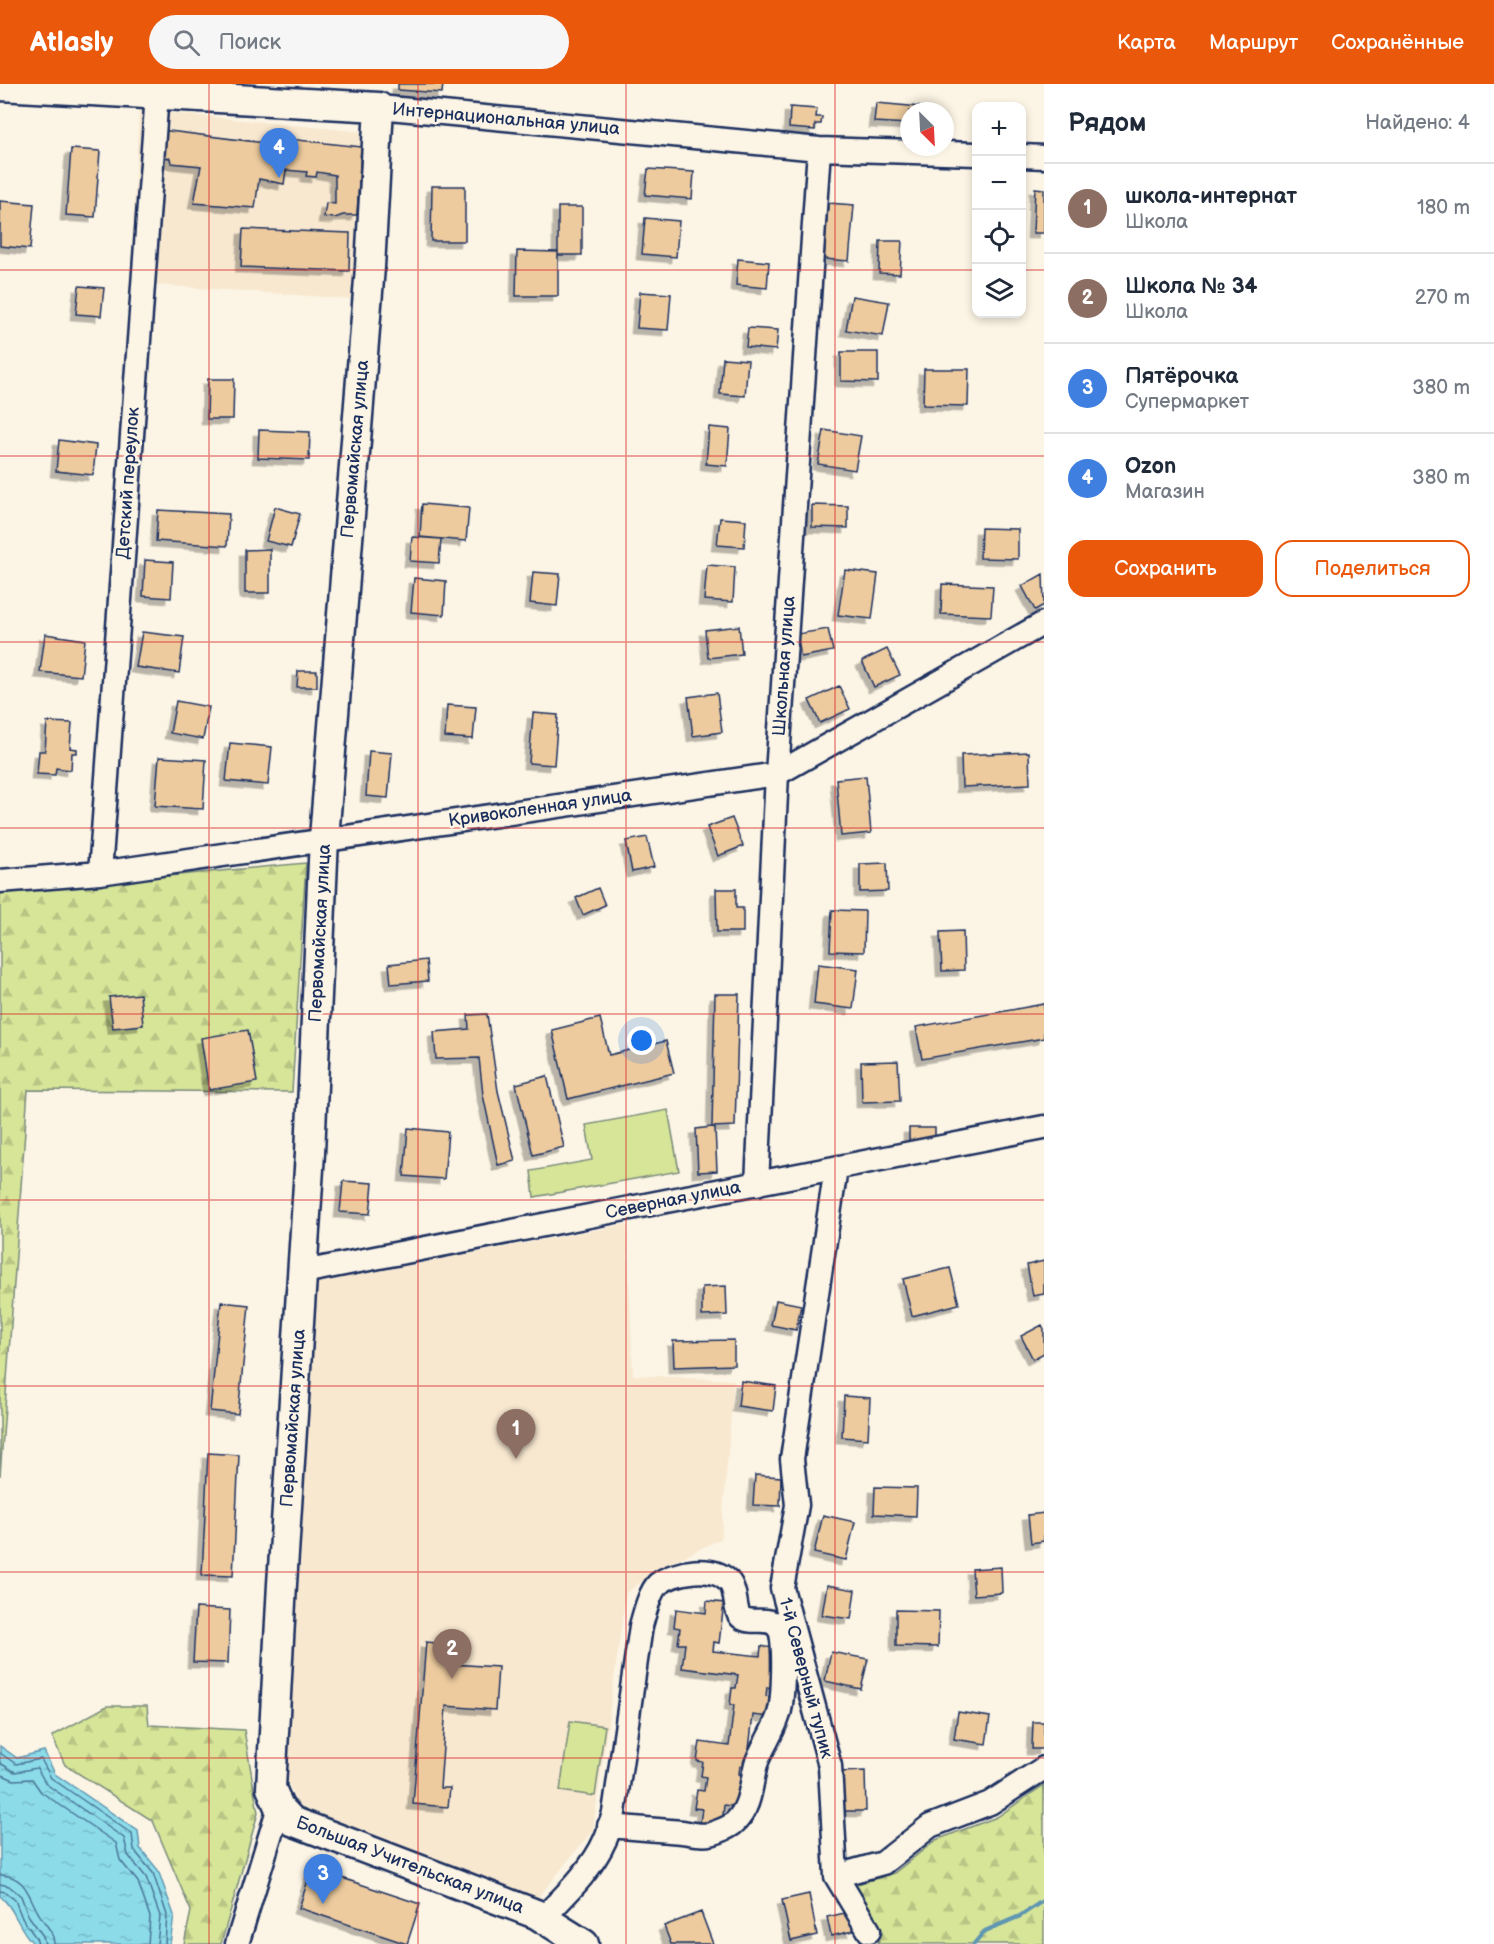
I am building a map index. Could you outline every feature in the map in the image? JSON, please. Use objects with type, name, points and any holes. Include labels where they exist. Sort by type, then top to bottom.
[{"type":"main road","name":"Интернациональная улица","points":[[0,86],[378,107]]},
{"type":"main road","name":"Первомайская улица","points":[[271,1760],[310,1153],[324,838],[370,267],[378,107]]},
{"type":"main road","name":"Большая Учительская улица","points":[[271,1760],[271,1788],[279,1807],[292,1821],[536,1914],[584,1944]]},
{"type":"street","name":"Детский переулок","points":[[100,873],[157,94]]},
{"type":"street","name":"Интернациональная улица","points":[[378,107],[819,149],[972,154]]},
{"type":"street","name":"Школьная улица","points":[[757,1184],[777,774],[819,149]]},
{"type":"street","points":[[1026,156],[1044,157]]},
{"type":"street","name":"Кривоколенная улица","points":[[0,881],[100,873],[324,838],[777,774],[1044,623]]},
{"type":"street","name":"Северная улица","points":[[303,1272],[1044,1127]]},
{"type":"street","name":"1-й Северный тупик","points":[[836,1168],[792,1459],[797,1505],[782,1588],[830,1766],[836,1876],[869,1931]]},
{"type":"street","points":[[543,1918],[577,1881],[605,1841],[609,1826],[614,1813],[638,1642],[645,1610],[657,1585],[673,1577],[696,1571],[714,1573],[730,1583],[737,1610],[742,1618],[772,1622],[780,1629],[782,1642],[783,1695],[779,1716],[757,1763],[748,1803],[734,1823],[709,1835],[609,1826]]},
{"type":"street","points":[[836,1876],[884,1863],[930,1826],[990,1803],[1044,1768]]},
{"type":"street","points":[[237,1944],[279,1807]]},
{"type":"shaded area","points":[[139,110],[364,132],[351,299],[130,283]]},
{"type":"shaded area","points":[[627,1224],[633,1375],[734,1380],[721,1539],[662,1567],[626,1593],[593,1830],[536,1900],[297,1805],[281,1765],[300,1567],[315,1283]]},
{"type":"green space","points":[[306,863],[292,1092],[28,1090],[0,1476],[0,892]]},
{"type":"green space","points":[[668,1110],[679,1171],[534,1197],[531,1171],[592,1160],[586,1125]]},
{"type":"green space","points":[[107,1706],[147,1706],[149,1725],[244,1730],[258,1813],[221,1944],[184,1944],[191,1911],[153,1821],[65,1765],[52,1736]]},
{"type":"green space","points":[[570,1721],[605,1726],[595,1796],[560,1791]]},
{"type":"green space","points":[[1044,1785],[1044,1944],[878,1944],[882,1929],[854,1885],[894,1873],[936,1840],[997,1817]]},
{"type":"water","points":[[0,1746],[17,1758],[44,1751],[55,1774],[138,1831],[140,1848],[158,1870],[174,1915],[170,1944],[34,1944],[24,1932],[10,1907],[0,1896]]},
{"type":"building","points":[[398,84],[443,84],[442,93],[398,90]]},
{"type":"building","points":[[876,103],[900,105],[900,123],[874,122]]},
{"type":"building","points":[[790,107],[817,109],[816,117],[822,117],[821,124],[815,124],[815,130],[789,128]]},
{"type":"building","points":[[161,130],[289,146],[289,139],[361,147],[357,215],[324,217],[326,203],[335,204],[335,175],[317,172],[316,177],[306,176],[307,172],[286,170],[284,184],[259,179],[255,208],[194,203],[201,166],[171,163],[170,158],[160,157]]},
{"type":"building","points":[[71,149],[100,151],[95,217],[66,215]]},
{"type":"building","points":[[648,169],[694,172],[692,199],[645,195]]},
{"type":"building","points":[[432,186],[465,186],[465,241],[431,241]]},
{"type":"building","points":[[1035,188],[1044,189],[1044,233],[1033,233]]},
{"type":"building","points":[[0,201],[34,204],[30,249],[0,246]]},
{"type":"building","points":[[828,203],[854,205],[849,261],[824,259]]},
{"type":"building","points":[[558,207],[582,207],[582,255],[558,255]]},
{"type":"building","points":[[645,218],[679,221],[676,257],[642,254]]},
{"type":"building","points":[[243,229],[350,233],[349,271],[241,267]]},
{"type":"building","points":[[880,241],[902,241],[900,274],[879,273]]},
{"type":"building","points":[[517,251],[558,252],[558,296],[516,296]]},
{"type":"building","points":[[738,259],[769,262],[767,288],[736,285]]},
{"type":"building","points":[[79,286],[104,288],[101,316],[76,314]]},
{"type":"building","points":[[640,292],[671,294],[668,330],[637,328]]},
{"type":"building","points":[[852,296],[889,302],[883,336],[846,330]]},
{"type":"building","points":[[748,328],[778,330],[776,350],[746,347]]},
{"type":"building","points":[[841,352],[878,352],[878,382],[841,381]]},
{"type":"building","points":[[723,358],[748,360],[745,396],[720,394]]},
{"type":"building","points":[[924,369],[969,369],[968,406],[923,405]]},
{"type":"building","points":[[208,379],[234,379],[233,419],[207,419]]},
{"type":"building","points":[[709,427],[730,429],[727,466],[706,464]]},
{"type":"building","points":[[259,430],[310,432],[309,460],[258,458]]},
{"type":"building","points":[[824,430],[861,436],[855,470],[818,464]]},
{"type":"building","points":[[59,440],[96,445],[93,475],[56,471]]},
{"type":"building","points":[[422,504],[469,508],[466,541],[420,537]]},
{"type":"building","points":[[812,505],[848,506],[848,528],[812,527]]},
{"type":"building","points":[[275,507],[300,514],[291,547],[266,541]]},
{"type":"building","points":[[158,510],[229,514],[227,546],[156,541]]},
{"type":"building","points":[[720,518],[746,520],[744,547],[717,545]]},
{"type":"building","points":[[981,528],[1018,529],[1018,559],[980,558]]},
{"type":"building","points":[[412,537],[441,539],[439,563],[410,561]]},
{"type":"building","points":[[270,549],[270,593],[245,593],[245,550]]},
{"type":"building","points":[[145,560],[173,562],[171,598],[143,596]]},
{"type":"building","points":[[707,565],[735,567],[733,602],[704,600]]},
{"type":"building","points":[[845,570],[878,574],[872,619],[838,615]]},
{"type":"building","points":[[533,572],[560,574],[557,606],[530,603]]},
{"type":"building","points":[[1043,574],[1044,605],[1035,610],[1022,586]]},
{"type":"building","points":[[414,578],[446,581],[444,615],[411,612]]},
{"type":"building","points":[[942,584],[993,586],[991,616],[941,614]]},
{"type":"building","points":[[739,626],[742,654],[708,658],[705,630]]},
{"type":"building","points":[[828,629],[833,651],[801,657],[797,634]]},
{"type":"building","points":[[142,632],[184,637],[179,673],[136,667]]},
{"type":"building","points":[[45,634],[85,640],[81,676],[40,672]]},
{"type":"building","points":[[887,649],[900,675],[874,687],[862,661]]},
{"type":"building","points":[[298,671],[317,671],[317,687],[297,687]]},
{"type":"building","points":[[839,686],[850,709],[820,723],[809,700]]},
{"type":"building","points":[[717,693],[722,732],[693,736],[688,697]]},
{"type":"building","points":[[176,701],[209,707],[203,739],[170,733]]},
{"type":"building","points":[[447,705],[476,707],[473,739],[445,737]]},
{"type":"building","points":[[533,713],[558,715],[554,765],[529,763]]},
{"type":"building","points":[[47,722],[72,723],[70,748],[77,749],[77,753],[72,753],[71,770],[56,768],[55,775],[37,774],[39,751],[45,751]]},
{"type":"building","points":[[230,743],[272,747],[268,785],[226,781]]},
{"type":"building","points":[[369,751],[392,753],[388,798],[366,796]]},
{"type":"building","points":[[1029,752],[1030,784],[962,787],[961,755]]},
{"type":"building","points":[[159,757],[206,760],[203,809],[155,806]]},
{"type":"building","points":[[866,776],[871,833],[841,836],[836,779]]},
{"type":"building","points":[[732,818],[743,846],[718,856],[707,827]]},
{"type":"building","points":[[647,837],[654,867],[632,872],[626,841]]},
{"type":"building","points":[[887,863],[888,891],[860,892],[860,864]]},
{"type":"building","points":[[598,888],[605,905],[583,915],[576,898]]},
{"type":"building","points":[[716,889],[736,889],[736,908],[743,908],[743,932],[717,932]]},
{"type":"building","points":[[832,910],[865,911],[864,952],[830,951]]},
{"type":"building","points":[[963,931],[964,970],[942,971],[940,932]]},
{"type":"building","points":[[426,960],[428,981],[391,984],[389,964]]},
{"type":"building","points":[[818,964],[858,969],[853,1009],[814,1004]]},
{"type":"building","points":[[140,994],[143,1025],[113,1028],[109,997]]},
{"type":"building","points":[[715,994],[739,994],[735,1126],[712,1127]]},
{"type":"building","points":[[1044,1004],[1044,1038],[922,1059],[916,1027]]},
{"type":"building","points":[[487,1014],[498,1091],[515,1161],[498,1165],[483,1095],[479,1058],[436,1059],[434,1032],[469,1029],[468,1015]]},
{"type":"building","points":[[600,1018],[609,1055],[666,1041],[674,1073],[568,1099],[552,1030]]},
{"type":"building","points":[[248,1030],[257,1082],[209,1090],[201,1038]]},
{"type":"building","points":[[898,1061],[900,1101],[862,1102],[861,1062]]},
{"type":"building","points":[[547,1076],[564,1147],[533,1155],[516,1084]]},
{"type":"building","points":[[408,1128],[448,1132],[444,1179],[404,1176]]},
{"type":"building","points":[[715,1128],[717,1171],[698,1172],[696,1129]]},
{"type":"building","points":[[909,1128],[935,1128],[935,1145],[909,1145]]},
{"type":"building","points":[[343,1181],[373,1183],[370,1214],[340,1212]]},
{"type":"building","points":[[1044,1261],[1044,1294],[1033,1296],[1027,1265]]},
{"type":"building","points":[[950,1268],[959,1304],[912,1316],[903,1279]]},
{"type":"building","points":[[726,1286],[727,1315],[702,1316],[702,1287]]},
{"type":"building","points":[[776,1300],[801,1305],[796,1330],[771,1325]]},
{"type":"building","points":[[221,1302],[249,1305],[238,1414],[210,1411]]},
{"type":"building","points":[[1042,1325],[1044,1353],[1033,1359],[1021,1336]]},
{"type":"building","points":[[734,1340],[734,1365],[674,1367],[673,1341]]},
{"type":"building","points":[[741,1381],[776,1386],[773,1411],[738,1406]]},
{"type":"building","points":[[844,1396],[870,1398],[868,1439],[842,1437]]},
{"type":"building","points":[[208,1453],[239,1455],[233,1576],[202,1575]]},
{"type":"building","points":[[755,1475],[781,1477],[780,1506],[753,1505]]},
{"type":"building","points":[[875,1487],[917,1488],[916,1516],[874,1514]]},
{"type":"building","points":[[1044,1513],[1044,1541],[1031,1543],[1028,1515]]},
{"type":"building","points":[[823,1515],[855,1522],[846,1560],[814,1553]]},
{"type":"building","points":[[1001,1567],[1002,1593],[974,1595],[972,1569]]},
{"type":"building","points":[[827,1585],[855,1590],[851,1619],[822,1615]]},
{"type":"building","points":[[707,1601],[724,1603],[719,1643],[714,1642],[713,1651],[760,1656],[761,1646],[779,1649],[774,1688],[767,1687],[766,1696],[781,1698],[769,1717],[753,1715],[747,1766],[740,1766],[739,1774],[743,1775],[739,1807],[724,1805],[722,1825],[700,1823],[702,1809],[694,1808],[697,1790],[704,1791],[706,1777],[701,1776],[703,1762],[697,1761],[700,1742],[729,1746],[734,1705],[730,1705],[732,1688],[736,1688],[738,1675],[682,1668],[685,1644],[678,1644],[680,1628],[674,1627],[676,1609],[706,1613]]},
{"type":"building","points":[[196,1608],[230,1610],[228,1663],[193,1662]]},
{"type":"building","points":[[896,1610],[939,1611],[938,1647],[896,1646]]},
{"type":"building","points":[[426,1642],[454,1645],[452,1664],[498,1667],[495,1710],[446,1706],[440,1788],[450,1788],[448,1807],[413,1804]]},
{"type":"building","points":[[831,1652],[868,1659],[861,1689],[825,1681]]},
{"type":"building","points":[[958,1712],[990,1717],[986,1744],[954,1739]]},
{"type":"building","points":[[1033,1722],[1044,1722],[1044,1749],[1032,1749]]},
{"type":"building","points":[[865,1771],[866,1811],[840,1811],[838,1772]]},
{"type":"building","points":[[312,1868],[420,1904],[407,1944],[299,1908]]},
{"type":"building","points":[[809,1894],[817,1935],[791,1941],[782,1900]]},
{"type":"building","points":[[701,1912],[713,1944],[671,1944],[664,1926]]},
{"type":"building","points":[[849,1912],[853,1931],[831,1936],[827,1917]]},
{"type":"waterway","points":[[974,1944],[985,1931],[1020,1916],[1044,1900]]},
{"type":"place","name":"Ozon","points":[[279,178]]},
{"type":"place","name":"школа-интернат","points":[[516,1459]]},
{"type":"place","name":"Школа № 34","points":[[452,1679]]},
{"type":"place","name":"Пятёрочка","points":[[323,1904]]}]
